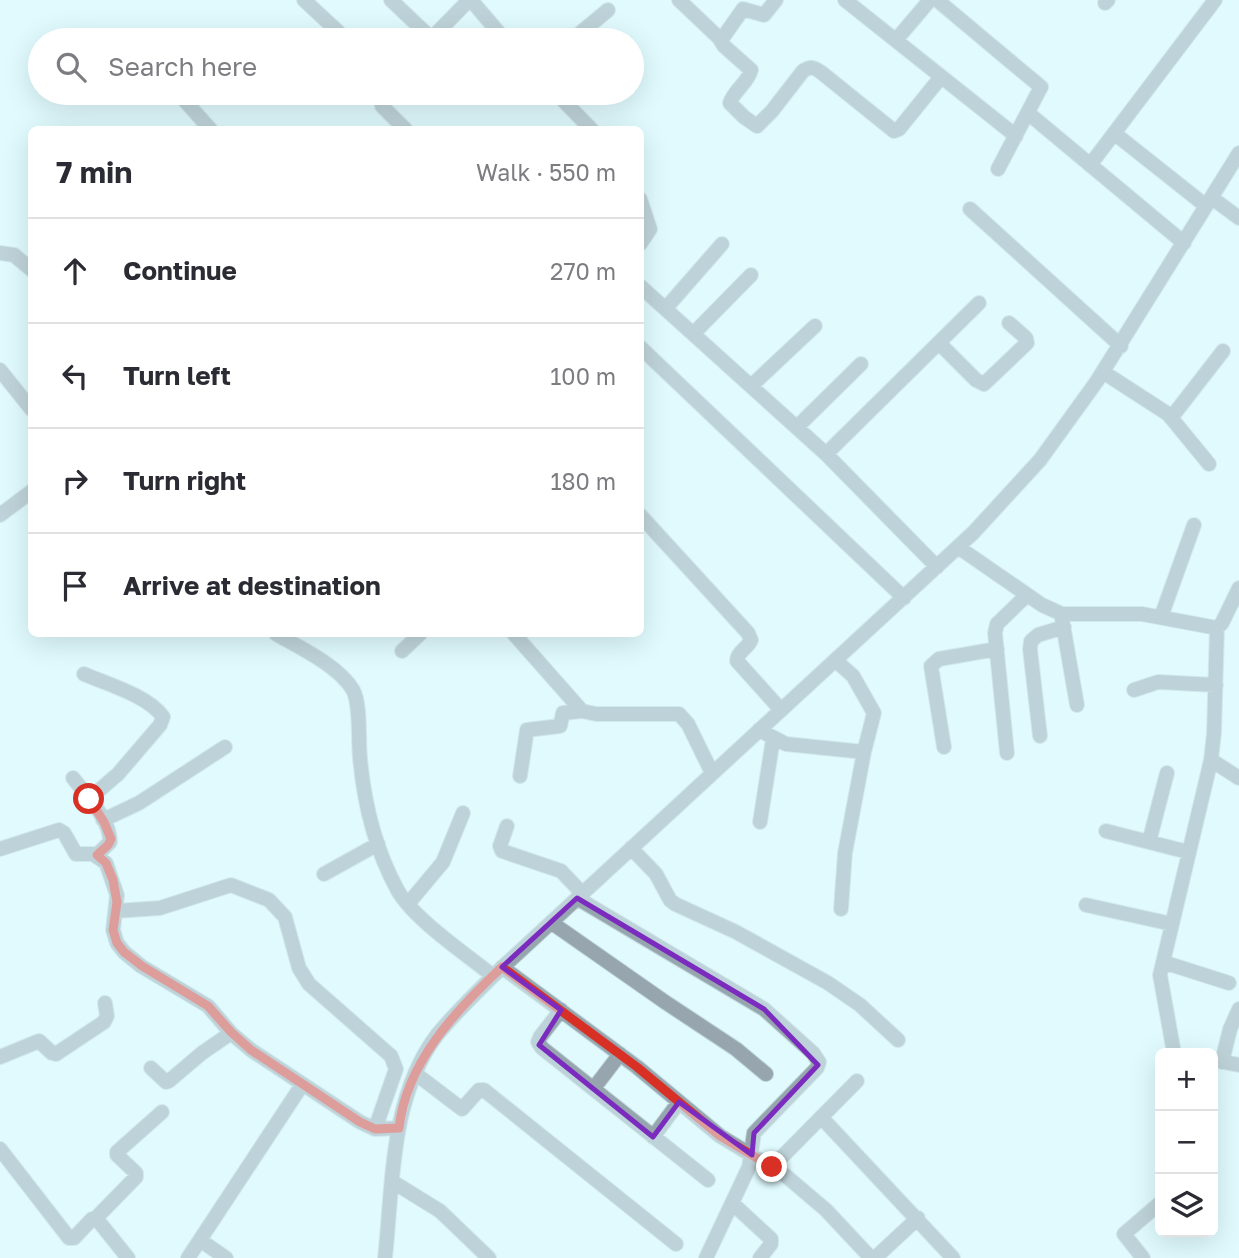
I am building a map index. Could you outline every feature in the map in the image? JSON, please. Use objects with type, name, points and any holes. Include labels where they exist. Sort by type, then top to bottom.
[{"type":"street","points":[[304,0],[334,28]]},
{"type":"street","points":[[391,0],[420,28]]},
{"type":"street","points":[[442,28],[470,0],[494,28]]},
{"type":"street","points":[[679,0],[751,70],[730,103],[757,126],[809,67],[817,69],[894,131],[899,129],[942,77]]},
{"type":"street","points":[[719,37],[724,36],[743,9],[764,15],[776,0]]},
{"type":"street","points":[[845,0],[1016,136]]},
{"type":"street","points":[[896,40],[930,0]]},
{"type":"street","points":[[937,0],[1040,85],[1041,90],[998,169]]},
{"type":"street","points":[[1090,165],[1215,0]]},
{"type":"street","points":[[586,28],[608,10]]},
{"type":"street","points":[[188,105],[207,126]]},
{"type":"street","points":[[382,105],[402,126]]},
{"type":"street","points":[[568,105],[588,126]]},
{"type":"street","points":[[1028,113],[1177,237]]},
{"type":"street","points":[[1114,133],[1203,201],[1239,218]]},
{"type":"street","points":[[387,1128],[400,1115],[416,1074],[436,1037],[492,971],[552,923],[577,890],[631,848],[708,766],[759,730],[776,703],[835,660],[896,591],[929,560],[958,547],[1040,460],[1104,372],[1116,342],[1177,237],[1239,153]]},
{"type":"street","points":[[644,209],[650,229],[644,236]]},
{"type":"street","points":[[970,209],[1116,342]]},
{"type":"street","points":[[666,308],[722,244]]},
{"type":"street","points":[[0,253],[14,255],[28,267]]},
{"type":"street","points":[[694,333],[751,275]]},
{"type":"street","points":[[644,289],[826,454],[929,560]]},
{"type":"street","points":[[826,454],[979,303]]},
{"type":"street","points":[[939,343],[976,380],[984,384],[1027,343],[1026,338],[1009,323]]},
{"type":"street","points":[[751,386],[815,326]]},
{"type":"street","points":[[644,351],[896,591]]},
{"type":"street","points":[[1171,418],[1223,351]]},
{"type":"street","points":[[797,427],[861,364]]},
{"type":"street","points":[[1104,372],[1149,400],[1171,418],[1209,464]]},
{"type":"street","points":[[3,381],[28,406]]},
{"type":"street","points":[[0,515],[28,494]]},
{"type":"street","points":[[644,518],[748,633],[750,644],[738,656],[737,661],[776,703]]},
{"type":"street","points":[[1161,617],[1194,525]]},
{"type":"street","points":[[958,547],[1063,620],[1077,705]]},
{"type":"street","points":[[1174,1048],[1161,986],[1163,962],[1210,760],[1214,725],[1217,628],[1239,588]]},
{"type":"street","points":[[1007,753],[995,632],[997,624],[1027,595]]},
{"type":"street","points":[[1040,736],[1030,649],[1031,640],[1038,635],[1063,620],[1142,614],[1217,628]]},
{"type":"street","points":[[281,637],[327,664],[354,691],[362,783],[378,844],[396,887],[408,904],[492,971],[561,1010],[730,1143],[786,1176],[826,1210],[873,1258],[918,1218]]},
{"type":"street","points":[[402,651],[418,637]]},
{"type":"street","points":[[517,637],[582,711]]},
{"type":"street","points":[[944,747],[931,666],[939,659],[997,649]]},
{"type":"street","points":[[835,660],[853,676],[860,692],[874,710],[845,853],[841,909]]},
{"type":"street","points":[[84,674],[138,698],[152,706],[163,717],[131,759],[89,799]]},
{"type":"street","points":[[1134,690],[1158,682],[1216,685]]},
{"type":"street","points":[[520,776],[527,730],[561,726],[563,713],[582,711],[596,714],[679,714],[688,724],[708,766]]},
{"type":"street","points":[[759,730],[786,744],[864,752]]},
{"type":"street","points":[[760,822],[773,739]]},
{"type":"street","points":[[103,820],[139,803],[225,747]]},
{"type":"street","points":[[1210,760],[1239,778]]},
{"type":"street","points":[[1149,842],[1167,773]]},
{"type":"street","points":[[73,778],[109,833],[110,842],[97,855]]},
{"type":"street","points":[[408,904],[443,862],[463,813]]},
{"type":"street","points":[[507,826],[500,846],[502,851],[555,869],[577,890],[764,1009],[817,1058],[817,1068],[754,1133],[750,1154],[732,1203],[706,1258]]},
{"type":"street","points":[[0,849],[59,830],[64,833],[76,855],[97,855],[106,863],[113,880],[117,895],[113,930],[117,943],[124,952],[208,1006],[251,1050],[302,1085],[360,1122],[387,1128]]},
{"type":"street","points":[[1106,831],[1188,852]]},
{"type":"street","points":[[324,874],[378,844]]},
{"type":"street","points":[[631,848],[656,874],[675,904],[736,932],[828,983],[866,1011],[898,1040]]},
{"type":"street","points":[[116,911],[160,908],[231,886],[253,892],[276,906],[285,917],[299,968],[309,984],[395,1062],[387,1128],[393,1182],[386,1258]]},
{"type":"street","points":[[1086,905],[1172,924]]},
{"type":"street","points":[[552,923],[736,1049],[766,1074]]},
{"type":"street","points":[[1163,962],[1229,983]]},
{"type":"street","points":[[0,1057],[39,1041],[56,1054],[104,1022],[107,1016],[105,1003]]},
{"type":"street","points":[[1239,1009],[1218,1061],[1239,1065]]},
{"type":"street","points":[[561,1010],[540,1037],[539,1045],[708,1180]]},
{"type":"street","points":[[151,1068],[166,1082],[169,1081],[231,1032]]},
{"type":"street","points":[[594,1088],[620,1054]]},
{"type":"street","points":[[416,1074],[462,1109],[479,1090],[484,1090],[676,1244]]},
{"type":"street","points":[[772,1167],[857,1081]]},
{"type":"street","points":[[188,1258],[302,1085]]},
{"type":"street","points":[[653,1137],[679,1102]]},
{"type":"street","points":[[0,1149],[71,1239],[136,1177],[117,1152],[162,1112]]},
{"type":"street","points":[[821,1117],[953,1258]]},
{"type":"street","points":[[393,1182],[440,1212],[489,1258]]},
{"type":"street","points":[[732,1203],[771,1240],[760,1258]]},
{"type":"street","points":[[1143,1258],[1124,1234],[1155,1207]]},
{"type":"street","points":[[96,1218],[128,1258]]},
{"type":"street","points":[[200,1240],[226,1258]]},
{"type":"highlighted area","points":[[577,898],[764,1009],[818,1065],[754,1133],[752,1155],[679,1102],[653,1137],[539,1045],[561,1010],[502,967]]},
{"type":"route","points":[[89,799],[111,839],[97,855],[106,863],[113,880],[117,895],[113,930],[117,943],[124,952],[208,1006],[251,1050],[369,1127],[399,1128],[400,1115],[416,1074],[436,1037],[502,967],[637,1067],[720,1136],[772,1167]]}]
